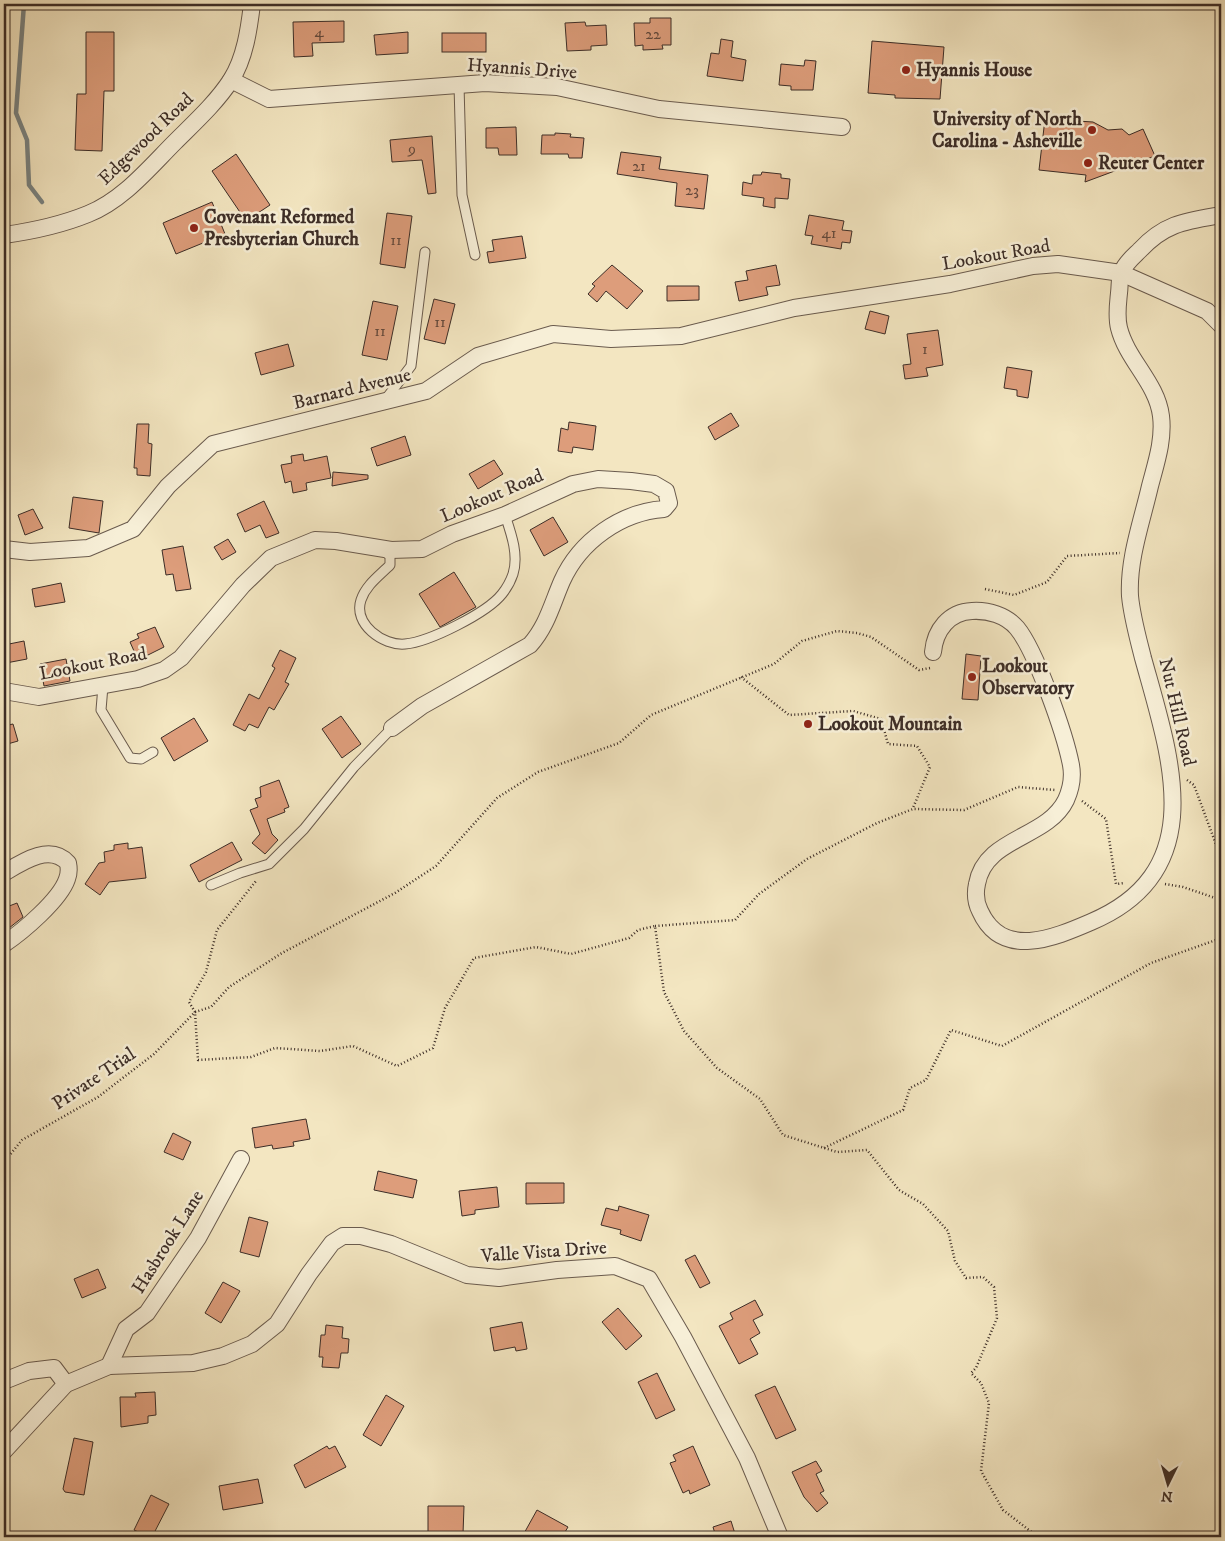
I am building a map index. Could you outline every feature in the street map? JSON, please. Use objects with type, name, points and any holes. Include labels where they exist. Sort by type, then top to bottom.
[{"type":"street","name":"Edgewood Road","points":[[4,235],[36,230],[89,214],[106,205],[151,168],[205,113],[231,80],[244,48],[252,4]]},
{"type":"street","name":"Hyannis Drive","points":[[231,80],[269,99],[485,83],[556,87],[659,108],[842,127]]},
{"type":"street","points":[[1121,273],[1152,237],[1176,223],[1221,215]]},
{"type":"street","name":"Lookout Road","points":[[794,308],[950,284],[1033,266],[1058,264],[1121,273],[1207,311],[1221,325]]},
{"type":"street","name":"Nut Hill Road","points":[[933,652],[934,638],[940,627],[963,612],[990,612],[1004,617],[1015,626],[1027,645],[1056,718],[1071,768],[1069,791],[1058,812],[1033,831],[992,855],[984,866],[976,889],[976,902],[990,927],[1002,936],[1015,941],[1031,942],[1057,936],[1094,921],[1126,904],[1150,881],[1159,865],[1167,838],[1173,796],[1168,750],[1133,615],[1130,593],[1133,556],[1160,446],[1160,411],[1147,380],[1129,352],[1118,326],[1117,311],[1121,273]]},
{"type":"street","name":"Barnard Avenue","points":[[4,549],[30,552],[88,548],[133,529],[168,486],[214,444],[426,391],[478,356],[553,334],[611,339],[681,336],[794,308]]},
{"type":"street","name":"Lookout Road","points":[[4,691],[39,697],[138,679],[164,670],[181,658],[243,585],[271,558],[315,540],[408,551],[422,549],[452,534],[505,514],[573,484],[598,479],[654,484],[666,491],[669,496],[669,503],[664,510],[644,512],[614,524],[582,549],[563,579],[541,633],[530,645],[422,706],[392,728]]},
{"type":"street","points":[[4,873],[34,857],[44,854],[64,858],[68,863],[68,879],[62,888],[40,914],[4,944]]},
{"type":"street","name":"Hasbrook Lane","points":[[110,1366],[126,1330],[147,1313],[198,1238],[241,1160]]},
{"type":"street","name":"Valle Vista Drive","points":[[4,1451],[66,1384],[110,1366],[193,1363],[223,1356],[252,1344],[277,1324],[309,1274],[332,1243],[343,1236],[361,1236],[391,1244],[467,1275],[499,1278],[557,1270],[615,1266],[649,1279],[683,1336],[747,1458],[780,1537]]},
{"type":"street","points":[[4,1381],[28,1371],[54,1368],[66,1384]]},
{"type":"lane","points":[[459,85],[462,194],[474,255]]},
{"type":"lane","points":[[383,402],[411,366],[425,252]]},
{"type":"lane","points":[[381,548],[390,556],[390,565],[371,583],[362,598],[359,609],[368,629],[383,640],[403,644],[419,642],[488,607],[502,594],[513,573],[515,553],[505,514]]},
{"type":"lane","points":[[103,686],[101,710],[130,758],[141,759],[153,752]]},
{"type":"lane","points":[[211,885],[269,864],[304,829],[354,767],[392,728]]},
{"type":"path","points":[[985,589],[1014,595],[1047,582],[1067,556],[1124,552]]},
{"type":"path","name":"Private Trial","points":[[4,1162],[22,1140],[98,1097],[154,1054],[195,1012],[211,1007],[229,987],[282,953],[395,894],[436,866],[497,798],[538,772],[620,743],[651,715],[774,664],[802,641],[837,631],[857,632],[871,637],[919,670],[933,666],[935,661],[933,652]]},
{"type":"path","points":[[741,677],[789,715],[853,712],[881,719],[888,744],[917,746],[930,766],[913,809]]},
{"type":"path","points":[[1172,773],[1194,784],[1221,858]]},
{"type":"path","points":[[269,864],[217,930],[206,972],[188,1002],[195,1012],[198,1060],[250,1056],[275,1048],[320,1051],[353,1046],[396,1066],[433,1048],[445,1008],[474,958],[536,947],[571,954],[629,938],[638,930],[655,926],[735,920],[759,894],[808,858],[877,823],[913,809],[964,810],[1018,787],[1069,791],[1106,819],[1116,884],[1150,881],[1183,887],[1221,900]]},
{"type":"path","points":[[655,926],[664,992],[684,1031],[717,1068],[760,1099],[782,1135],[837,1152],[867,1150],[899,1190],[922,1204],[948,1231],[955,1261],[966,1278],[983,1277],[994,1287],[997,1318],[976,1368],[971,1373],[981,1383],[989,1403],[981,1471],[1002,1510],[1038,1537]]},
{"type":"path","points":[[824,1148],[903,1110],[910,1088],[926,1080],[951,1030],[1002,1046],[1152,963],[1216,940],[1221,943]]},
{"type":"building","points":[[650,18],[671,18],[671,45],[662,45],[663,49],[643,50],[643,45],[635,46],[634,23],[650,23]]},
{"type":"building","points":[[344,21],[344,42],[312,43],[313,56],[294,57],[293,22]]},
{"type":"building","points":[[585,22],[586,26],[606,25],[607,45],[591,46],[591,50],[567,51],[565,23]]},
{"type":"building","points":[[86,32],[114,32],[114,91],[104,91],[102,151],[75,150],[77,94],[86,94]]},
{"type":"building","points":[[408,32],[408,53],[376,55],[374,35]]},
{"type":"building","points":[[442,33],[486,33],[486,52],[442,52]]},
{"type":"building","points":[[721,39],[733,41],[731,57],[746,60],[743,81],[707,76],[711,53],[719,54]]},
{"type":"building","name":"Hyannis House","points":[[872,41],[944,47],[940,99],[895,98],[895,95],[868,93]]},
{"type":"building","points":[[805,60],[816,61],[813,90],[791,90],[791,86],[779,85],[781,64],[804,66]]},
{"type":"building","name":"Reuter Center","points":[[1045,119],[1093,122],[1108,130],[1122,129],[1129,135],[1143,129],[1155,156],[1085,182],[1086,175],[1039,170]]},
{"type":"building","points":[[516,127],[517,155],[499,155],[498,148],[486,148],[486,128]]},
{"type":"building","points":[[555,133],[571,134],[570,137],[584,138],[582,158],[569,158],[568,154],[541,154],[542,135],[555,135]]},
{"type":"building","points":[[432,136],[436,193],[428,194],[422,160],[392,162],[390,140]]},
{"type":"building","points":[[621,152],[661,157],[659,169],[708,175],[704,209],[675,206],[677,183],[617,174]]},
{"type":"building","points":[[236,154],[270,205],[246,221],[212,171]]},
{"type":"building","points":[[762,172],[781,174],[781,178],[790,179],[788,199],[775,198],[775,208],[763,206],[764,198],[742,195],[743,182],[752,184],[753,175],[761,175]]},
{"type":"building","name":"Covenant Reformed Presbyterian Church","points":[[212,202],[225,234],[176,254],[163,223]]},
{"type":"building","points":[[387,213],[412,216],[405,268],[380,264]]},
{"type":"building","points":[[809,215],[844,221],[842,230],[852,231],[850,243],[842,242],[841,249],[811,244],[813,236],[805,235]]},
{"type":"building","points":[[522,236],[526,258],[489,263],[487,252],[494,251],[492,240]]},
{"type":"building","points":[[612,265],[643,291],[627,309],[606,291],[597,302],[588,294],[595,286],[592,284]]},
{"type":"building","points":[[776,265],[780,285],[766,287],[768,295],[739,301],[735,282],[748,280],[746,271]]},
{"type":"building","points":[[667,286],[699,286],[699,300],[667,301]]},
{"type":"building","points":[[434,299],[455,304],[445,344],[424,339]]},
{"type":"building","points":[[373,301],[398,306],[387,360],[362,355]]},
{"type":"building","points":[[870,311],[889,316],[885,334],[865,329]]},
{"type":"building","points":[[938,330],[943,365],[926,368],[928,376],[905,379],[903,365],[911,364],[907,334]]},
{"type":"building","points":[[288,344],[294,366],[261,375],[255,353]]},
{"type":"building","points":[[1007,367],[1032,371],[1028,398],[1017,396],[1017,390],[1004,388]]},
{"type":"building","points":[[731,413],[739,426],[715,440],[708,427]]},
{"type":"building","points":[[569,422],[596,426],[593,450],[573,447],[572,453],[558,451],[561,428],[568,430]]},
{"type":"building","points":[[137,424],[149,424],[148,443],[152,444],[150,476],[137,475],[137,468],[134,468]]},
{"type":"building","points":[[405,436],[411,455],[377,466],[371,448]]},
{"type":"building","points":[[303,454],[304,461],[327,456],[331,478],[306,483],[307,490],[293,493],[291,481],[285,483],[281,465],[292,463],[291,456]]},
{"type":"building","points":[[494,460],[503,474],[478,489],[469,474]]},
{"type":"building","points":[[333,472],[368,475],[368,479],[332,486]]},
{"type":"building","points":[[73,497],[103,501],[99,533],[69,528]]},
{"type":"building","points":[[264,501],[279,533],[266,538],[260,525],[245,532],[237,514]]},
{"type":"building","points":[[33,509],[43,528],[25,535],[18,515]]},
{"type":"building","points":[[553,517],[568,542],[544,556],[530,530]]},
{"type":"building","points":[[228,539],[236,552],[222,560],[214,547]]},
{"type":"building","points":[[183,546],[191,589],[176,591],[173,574],[166,575],[162,550]]},
{"type":"building","points":[[454,572],[476,607],[440,627],[419,594]]},
{"type":"building","points":[[61,583],[65,602],[35,607],[32,589]]},
{"type":"building","points":[[155,627],[164,647],[138,660],[130,642],[139,638],[137,634]]},
{"type":"building","points":[[24,641],[27,659],[6,663],[4,645]]},
{"type":"building","points":[[280,650],[296,658],[285,682],[289,684],[274,710],[269,707],[258,728],[249,724],[245,731],[233,725],[249,694],[259,699],[275,668],[272,666]]},
{"type":"building","name":"Lookout Observatory","points":[[966,654],[981,656],[978,700],[962,699]]},
{"type":"building","points":[[66,659],[70,681],[44,686],[40,664]]},
{"type":"building","points":[[341,716],[361,744],[342,758],[322,729]]},
{"type":"building","points":[[194,718],[208,741],[174,761],[161,738]]},
{"type":"building","points":[[13,724],[18,741],[4,745],[4,726]]},
{"type":"building","points":[[279,780],[289,807],[284,809],[285,812],[267,819],[272,834],[278,840],[265,854],[252,843],[260,834],[250,810],[258,807],[255,799],[261,797],[260,787]]},
{"type":"building","points":[[232,842],[242,860],[199,882],[190,865]]},
{"type":"building","points":[[128,843],[128,849],[142,847],[146,878],[109,882],[100,895],[85,884],[99,863],[105,862],[104,852],[114,850],[114,845]]},
{"type":"building","points":[[17,903],[23,917],[4,932],[4,908]]},
{"type":"building","points":[[306,1119],[310,1139],[293,1142],[294,1146],[273,1149],[272,1145],[255,1148],[252,1128]]},
{"type":"building","points":[[173,1133],[191,1142],[183,1160],[164,1152]]},
{"type":"building","points":[[378,1171],[417,1180],[413,1198],[374,1190]]},
{"type":"building","points":[[526,1183],[564,1183],[564,1203],[526,1204]]},
{"type":"building","points":[[497,1187],[499,1207],[475,1210],[475,1214],[462,1216],[459,1191]]},
{"type":"building","points":[[619,1206],[649,1215],[641,1241],[620,1234],[621,1230],[601,1225],[606,1208],[618,1211]]},
{"type":"building","points":[[249,1217],[268,1222],[259,1257],[240,1252]]},
{"type":"building","points":[[695,1255],[710,1283],[700,1288],[685,1260]]},
{"type":"building","points":[[98,1269],[106,1288],[82,1298],[74,1279]]},
{"type":"building","points":[[223,1282],[240,1291],[221,1323],[205,1313]]},
{"type":"building","points":[[755,1300],[763,1315],[753,1320],[760,1333],[750,1339],[758,1354],[739,1364],[719,1326],[733,1319],[730,1313]]},
{"type":"building","points":[[618,1308],[642,1336],[626,1350],[602,1322]]},
{"type":"building","points":[[522,1322],[527,1349],[516,1351],[515,1347],[494,1351],[490,1328]]},
{"type":"building","points":[[326,1325],[343,1327],[342,1338],[349,1339],[348,1353],[341,1353],[339,1368],[322,1367],[323,1357],[319,1357],[321,1335],[325,1335]]},
{"type":"building","points":[[657,1373],[675,1410],[656,1419],[638,1382]]},
{"type":"building","points":[[775,1386],[796,1430],[776,1439],[755,1395]]},
{"type":"building","points":[[155,1392],[156,1415],[148,1416],[148,1423],[121,1427],[120,1397],[136,1397],[135,1393]]},
{"type":"building","points":[[386,1395],[404,1406],[381,1446],[363,1435]]},
{"type":"building","points":[[74,1438],[93,1442],[84,1495],[65,1492],[63,1489]]},
{"type":"building","points":[[327,1446],[329,1449],[335,1446],[346,1467],[305,1488],[294,1465]]},
{"type":"building","points":[[693,1446],[710,1485],[690,1494],[689,1490],[683,1493],[670,1463],[676,1461],[673,1455]]},
{"type":"building","points":[[816,1461],[822,1471],[816,1474],[824,1491],[820,1493],[828,1503],[817,1512],[804,1497],[792,1472]]},
{"type":"building","points":[[258,1479],[263,1503],[223,1510],[219,1486]]},
{"type":"building","points":[[151,1495],[169,1504],[152,1537],[149,1537],[134,1530]]},
{"type":"building","points":[[428,1506],[464,1506],[463,1534],[456,1534],[456,1537],[428,1536]]},
{"type":"building","points":[[537,1510],[568,1527],[562,1537],[522,1537]]},
{"type":"building","points":[[731,1521],[736,1537],[716,1537],[713,1527]]},
{"type":"waterway","points":[[24,4],[16,113],[27,140],[29,185],[42,202]]},
{"type":"place","name":"Hyannis House","points":[[906,70]]},
{"type":"place","name":"University of North Carolina - Asheville","points":[[1092,130]]},
{"type":"place","name":"Reuter Center","points":[[1088,163]]},
{"type":"place","name":"Covenant Reformed Presbyterian Church","points":[[194,228]]},
{"type":"place","name":"Lookout Observatory","points":[[972,677]]},
{"type":"place","name":"Lookout Mountain","points":[[808,724]]}]
